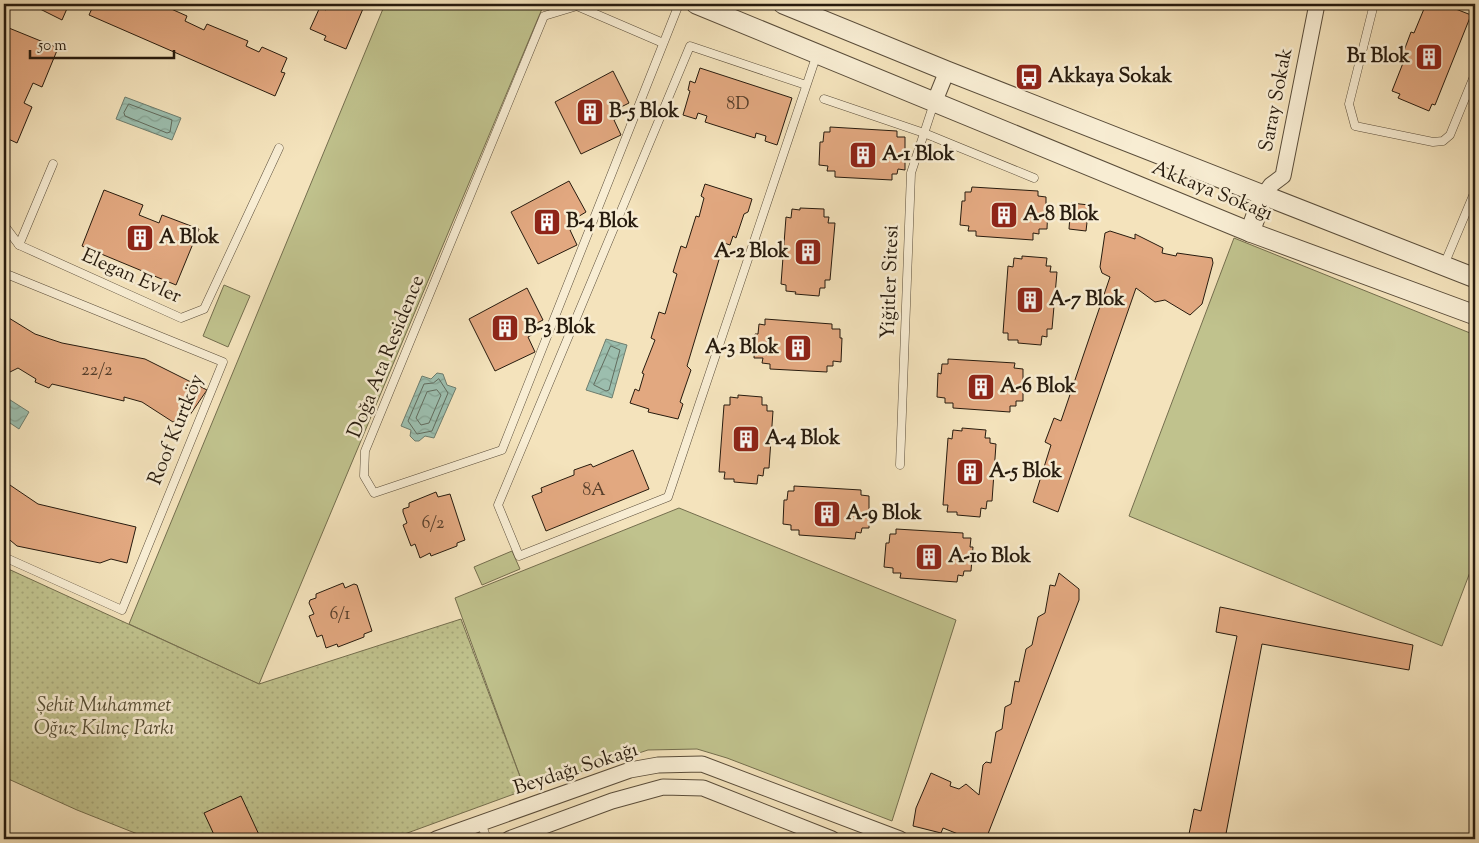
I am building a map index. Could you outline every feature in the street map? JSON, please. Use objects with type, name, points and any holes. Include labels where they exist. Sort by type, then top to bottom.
[{"type":"street","name":"Akkaya Sokağı","points":[[696,4],[1250,232],[1475,315]]},
{"type":"street","name":"Akkaya Sokağı","points":[[783,4],[947,71],[1475,278]]},
{"type":"street","name":"Saray Sokak","points":[[1263,196],[1271,185],[1283,176],[1317,4]]},
{"type":"street","points":[[934,103],[947,71]]},
{"type":"street","points":[[1250,232],[1263,196]]},
{"type":"street","name":"Beydağı Sokağı","points":[[436,839],[630,770],[658,765],[702,764],[900,839]]},
{"type":"street","name":"Beydağı Sokağı","points":[[510,839],[612,801],[663,787],[703,788],[832,839]]},
{"type":"lane","name":"Doğa Ata Residence","points":[[663,43],[577,6],[544,16],[365,451],[364,476],[374,494],[502,450],[679,4]]},
{"type":"lane","points":[[1374,4],[1348,104],[1355,126],[1434,142],[1443,142],[1450,135],[1475,74]]},
{"type":"lane","points":[[806,86],[690,46],[498,505],[519,556],[668,497],[817,54]]},
{"type":"lane","points":[[824,99],[924,133],[1034,178]]},
{"type":"lane","name":"Yiğitler Sitesi","points":[[900,465],[912,173],[934,103]]},
{"type":"lane","name":"Elegan Evler","points":[[4,225],[19,245],[181,318],[204,309],[279,148]]},
{"type":"lane","points":[[19,245],[53,164]]},
{"type":"lane","points":[[1443,266],[1475,191]]},
{"type":"lane","name":"Roof Kurtköy","points":[[4,273],[223,362],[122,610],[4,556]]},
{"type":"lane","points":[[481,823],[488,839]]},
{"type":"green space","points":[[385,4],[544,4],[259,684],[129,624]]},
{"type":"green space","points":[[1234,238],[1475,335],[1475,559],[1442,646],[1129,516]]},
{"type":"green space","points":[[224,285],[250,296],[228,347],[203,336]]},
{"type":"green space","points":[[679,508],[956,620],[892,821],[727,758],[697,749],[648,750],[525,790],[455,598]]},
{"type":"green space","points":[[512,551],[520,569],[482,585],[474,567]]},
{"type":"green space","name":"Şehit Muhammet Oğuz Kılınç Parkı","points":[[4,567],[259,684],[461,619],[525,790],[391,839],[150,839],[77,810],[4,777]]},
{"type":"water","points":[[125,97],[181,118],[172,140],[116,119]]},
{"type":"water","points":[[606,339],[627,345],[612,398],[586,390]]},
{"type":"water","points":[[437,373],[443,374],[447,385],[456,388],[434,438],[425,436],[419,441],[415,441],[410,436],[411,430],[401,426],[422,376],[431,379]]},
{"type":"water","points":[[4,396],[29,412],[19,429],[4,419]]},
{"type":"building","points":[[30,4],[69,4],[62,20]]},
{"type":"building","points":[[94,4],[160,4],[187,16],[185,21],[204,30],[207,24],[248,41],[246,46],[259,52],[262,47],[287,58],[281,72],[285,73],[275,96],[89,15]]},
{"type":"building","points":[[329,4],[365,4],[346,49],[324,40],[326,36],[310,29],[320,7],[326,10]]},
{"type":"building","name":"B1 Blok","points":[[1426,4],[1443,4],[1471,15],[1435,105],[1432,104],[1429,111],[1398,98],[1400,94],[1392,91],[1405,58],[1402,56],[1411,32],[1414,33]]},
{"type":"building","points":[[4,26],[58,48],[42,87],[33,83],[24,103],[32,107],[17,143],[4,137]]},
{"type":"building","points":[[700,68],[792,98],[777,145],[765,141],[766,136],[756,133],[755,138],[705,122],[707,116],[698,113],[696,119],[683,115],[690,91],[688,90],[690,81],[695,83]]},
{"type":"building","name":"B-5 Blok","points":[[613,71],[629,103],[619,108],[623,116],[614,120],[621,135],[581,154],[555,102]]},
{"type":"building","name":"A-1 Blok","points":[[830,127],[897,131],[897,137],[905,137],[905,170],[898,169],[897,174],[892,174],[892,180],[835,177],[835,171],[827,171],[828,166],[819,165],[820,142],[823,142],[824,132],[830,132]]},
{"type":"building","name":"B-4 Blok","points":[[569,181],[586,212],[576,218],[579,225],[570,230],[577,245],[538,264],[511,212]]},
{"type":"building","points":[[705,184],[752,199],[748,212],[744,214],[736,238],[733,236],[730,245],[724,243],[687,366],[691,370],[680,402],[683,404],[678,419],[648,412],[649,409],[630,403],[635,389],[639,391],[644,374],[642,373],[655,340],[651,338],[659,312],[665,314],[677,274],[673,272],[681,246],[686,248],[696,216],[699,217],[704,198],[701,196]]},
{"type":"building","name":"A-8 Blok","points":[[972,187],[1038,191],[1038,196],[1046,197],[1046,205],[1048,205],[1047,229],[1039,229],[1039,234],[1033,233],[1033,240],[976,236],[976,231],[968,231],[969,226],[960,225],[962,201],[965,201],[965,192],[971,192]]},
{"type":"building","name":"A Blok","points":[[104,190],[143,205],[139,215],[159,223],[162,215],[199,229],[176,285],[82,246]]},
{"type":"building","points":[[1071,203],[1089,205],[1086,231],[1069,229]]},
{"type":"building","name":"A-2 Blok","points":[[800,208],[824,209],[824,217],[829,217],[828,223],[835,223],[830,280],[825,280],[825,288],[820,288],[819,296],[795,294],[796,292],[786,291],[786,285],[781,284],[786,217],[791,218],[792,209],[800,210]]},
{"type":"building","points":[[1110,231],[1135,239],[1135,234],[1163,248],[1162,253],[1176,256],[1177,253],[1212,258],[1213,263],[1202,304],[1190,315],[1165,300],[1155,302],[1136,288],[1058,512],[1033,502],[1051,445],[1045,442],[1054,418],[1061,421],[1110,277],[1102,273],[1100,267],[1105,233]]},
{"type":"building","name":"A-7 Blok","points":[[1022,256],[1047,258],[1046,266],[1051,266],[1050,272],[1057,272],[1052,329],[1047,329],[1047,337],[1042,336],[1041,345],[1008,340],[1008,333],[1003,333],[1008,266],[1013,267],[1014,258],[1022,259]]},
{"type":"building","name":"B-3 Blok","points":[[527,288],[543,320],[533,325],[537,332],[528,337],[535,352],[495,371],[469,319]]},
{"type":"building","points":[[4,315],[35,334],[62,343],[145,359],[207,390],[183,425],[175,421],[173,422],[142,402],[124,397],[124,401],[52,384],[49,388],[35,382],[36,379],[18,368],[10,372],[4,369]]},
{"type":"building","name":"A-3 Blok","points":[[765,319],[832,324],[832,329],[840,329],[840,338],[842,338],[841,362],[833,361],[833,366],[827,366],[827,372],[770,369],[770,364],[762,363],[763,358],[754,358],[755,334],[758,334],[759,324],[765,325]]},
{"type":"building","name":"A-6 Blok","points":[[948,359],[1015,363],[1014,368],[1023,369],[1023,401],[1016,401],[1016,406],[1010,406],[1010,412],[953,408],[953,403],[945,403],[945,398],[937,397],[938,373],[941,374],[942,364],[948,364]]},
{"type":"building","name":"A-4 Blok","points":[[738,395],[762,397],[762,405],[767,405],[767,411],[773,411],[769,468],[764,468],[763,476],[758,475],[757,484],[724,479],[725,472],[719,472],[724,405],[730,405],[730,397],[738,398]]},
{"type":"building","name":"A-5 Blok","points":[[962,428],[986,430],[985,438],[990,438],[990,443],[996,444],[992,501],[987,501],[986,509],[981,508],[980,517],[947,512],[948,505],[943,505],[948,438],[952,439],[953,430],[962,431]]},
{"type":"building","points":[[633,450],[649,489],[546,531],[532,496],[542,492],[541,488],[574,475],[574,470],[591,464],[593,467]]},
{"type":"building","points":[[4,481],[38,504],[136,527],[127,563],[111,559],[100,563],[17,546],[4,535]]},
{"type":"building","name":"A-9 Blok","points":[[794,486],[861,490],[861,495],[869,496],[869,528],[862,528],[861,533],[856,532],[855,539],[799,535],[799,530],[791,530],[791,525],[783,524],[784,500],[787,500],[788,491],[794,491]]},
{"type":"building","points":[[436,492],[438,497],[450,494],[465,540],[457,543],[457,546],[431,556],[430,553],[420,558],[415,544],[411,546],[403,525],[407,523],[403,509],[409,507],[409,503]]},
{"type":"building","name":"A-10 Blok","points":[[896,529],[963,533],[963,538],[971,538],[970,547],[973,547],[971,571],[964,571],[963,576],[958,575],[957,582],[900,578],[901,573],[893,573],[893,568],[884,567],[886,543],[889,543],[890,534],[896,534]]},
{"type":"building","points":[[1059,573],[1079,589],[1079,600],[986,839],[959,839],[957,838],[958,834],[943,828],[941,833],[913,826],[916,808],[931,773],[951,782],[950,786],[959,789],[966,784],[979,795],[983,765],[986,762],[991,763],[996,732],[1002,729],[1005,707],[1011,704],[1015,681],[1019,682],[1026,649],[1032,645],[1038,617],[1045,613],[1050,585],[1055,586]]},
{"type":"building","points":[[343,583],[345,588],[354,584],[357,585],[372,631],[364,634],[364,637],[338,647],[337,644],[326,648],[322,635],[317,637],[309,616],[314,614],[309,603],[310,600],[316,598],[316,594]]},
{"type":"building","points":[[1220,607],[1413,645],[1409,670],[1262,644],[1225,839],[1188,839],[1194,809],[1201,811],[1237,636],[1216,632]]},
{"type":"building","points":[[241,796],[261,839],[216,839],[204,813]]},
{"type":"place","name":"B1 Blok","points":[[1429,57]]},
{"type":"place","name":"Akkaya Sokak","points":[[1029,77]]},
{"type":"place","name":"B-5 Blok","points":[[590,112]]},
{"type":"place","name":"A-1 Blok","points":[[863,155]]},
{"type":"place","name":"A-8 Blok","points":[[1004,215]]},
{"type":"place","name":"B-4 Blok","points":[[547,222]]},
{"type":"place","name":"A Blok","points":[[140,238]]},
{"type":"place","name":"A-2 Blok","points":[[808,252]]},
{"type":"place","name":"A-7 Blok","points":[[1030,300]]},
{"type":"place","name":"B-3 Blok","points":[[505,328]]},
{"type":"place","name":"A-3 Blok","points":[[798,348]]},
{"type":"place","name":"A-6 Blok","points":[[981,387]]},
{"type":"place","name":"A-4 Blok","points":[[746,439]]},
{"type":"place","name":"A-5 Blok","points":[[970,472]]},
{"type":"place","name":"A-9 Blok","points":[[827,514]]},
{"type":"place","name":"A-10 Blok","points":[[929,557]]}]
